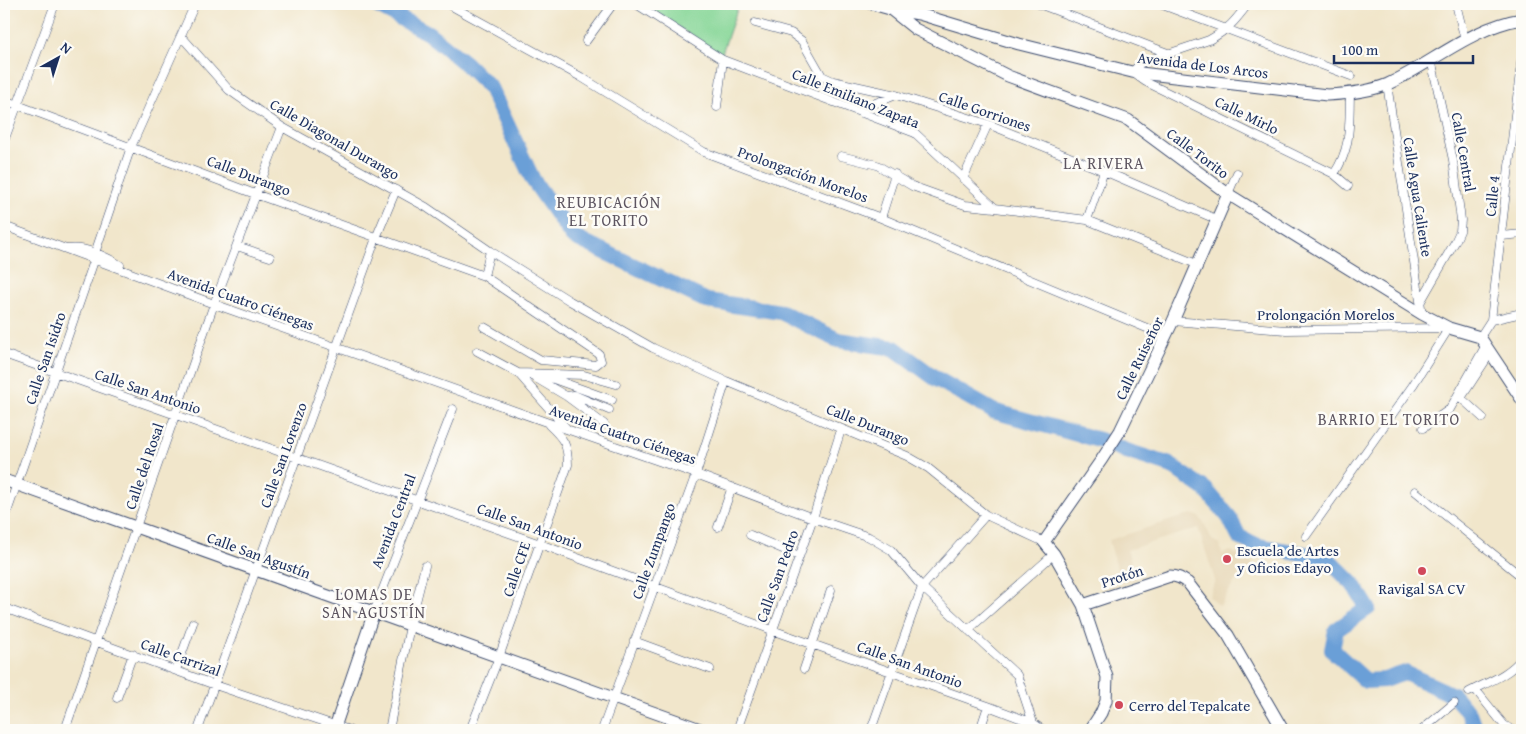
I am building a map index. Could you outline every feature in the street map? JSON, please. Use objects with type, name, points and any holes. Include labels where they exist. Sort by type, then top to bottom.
[{"type":"street","points":[[4,141],[55,4]]},
{"type":"street","name":"Calle San Isidro","points":[[4,521],[131,147],[195,4]]},
{"type":"street","name":"Prolongación Morelos","points":[[448,4],[581,78],[704,152],[881,218],[1166,336]]},
{"type":"street","points":[[586,41],[613,4]]},
{"type":"street","name":"Calle Emiliano Zapata","points":[[636,4],[723,60],[915,133],[995,208]]},
{"type":"street","name":"Avenida de Los Arcos","points":[[872,4],[919,14],[1019,44],[1132,72],[1327,94],[1350,93],[1387,84],[1484,29],[1522,18]]},
{"type":"street","points":[[1039,4],[1170,54]]},
{"type":"street","points":[[1160,4],[1351,76]]},
{"type":"street","points":[[1132,72],[1140,63],[1209,40],[1227,29],[1248,4]]},
{"type":"street","points":[[1456,4],[1464,40]]},
{"type":"street","name":"Calle Torito","points":[[890,9],[915,29],[1008,76],[1128,120],[1228,194],[1422,314],[1486,345]]},
{"type":"street","name":"Calle Gorriones","points":[[755,23],[791,33],[802,41],[822,76],[833,81],[896,96],[988,124],[1218,220]]},
{"type":"street","name":"Calle Diagonal Durango","points":[[181,36],[229,90],[282,127],[426,207],[490,250]]},
{"type":"street","name":"Calle 4","points":[[1486,345],[1502,236],[1522,55]]},
{"type":"street","name":"Calle Central","points":[[1420,301],[1455,242],[1460,231],[1461,220],[1453,160],[1431,59]]},
{"type":"street","points":[[717,107],[723,60]]},
{"type":"street","name":"Calle Mirlo","points":[[1132,72],[1146,82],[1334,174],[1348,186]]},
{"type":"street","name":"Calle Agua Caliente","points":[[1387,84],[1422,314]]},
{"type":"street","points":[[1334,174],[1346,150],[1349,136],[1350,93]]},
{"type":"street","points":[[861,113],[872,104],[896,96]]},
{"type":"street","name":"Calle Durango","points":[[4,100],[255,194],[484,276],[598,354],[601,361],[596,365],[541,360],[484,327]]},
{"type":"street","points":[[963,179],[988,124]]},
{"type":"street","name":"Calle del Rosal","points":[[66,730],[214,304],[282,127]]},
{"type":"street","points":[[841,156],[877,165],[895,174],[912,186],[966,205],[1087,220],[1199,265]]},
{"type":"street","points":[[1087,220],[1104,171]]},
{"type":"street","points":[[881,218],[895,174]]},
{"type":"street","name":"Calle Ruiseñor","points":[[1044,542],[1120,431],[1199,265],[1237,174]]},
{"type":"street","name":"Calle San Lorenzo","points":[[198,730],[376,238],[396,190]]},
{"type":"street","name":"Avenida Cuatro Ciénegas","points":[[4,226],[66,249],[94,257],[214,304],[336,348],[696,474],[869,537],[891,550],[922,587],[1017,675],[1033,723]]},
{"type":"street","points":[[1502,236],[1522,234]]},
{"type":"street","points":[[237,246],[270,257]]},
{"type":"street","points":[[484,276],[490,250]]},
{"type":"street","name":"Calle Durango","points":[[490,250],[570,301],[653,348],[841,430],[907,456],[928,468],[986,514],[1044,542],[1054,554],[1083,605],[1107,677],[1106,701],[1090,730]]},
{"type":"street","points":[[1491,320],[1522,314]]},
{"type":"street","name":"Prolongación Morelos","points":[[1173,321],[1286,330],[1449,328]]},
{"type":"street","points":[[1306,536],[1413,385],[1449,328]]},
{"type":"street","points":[[1483,418],[1461,398],[1486,345]]},
{"type":"street","points":[[1486,345],[1522,400]]},
{"type":"street","points":[[1424,428],[1450,409],[1486,345]]},
{"type":"street","points":[[477,351],[518,373],[568,430]]},
{"type":"street","name":"Calle San Antonio","points":[[4,354],[540,544],[772,630],[988,706],[1033,723],[1043,730]]},
{"type":"street","points":[[518,373],[584,375],[616,384]]},
{"type":"street","points":[[528,373],[566,396],[604,424]]},
{"type":"street","points":[[540,374],[612,400]]},
{"type":"street","name":"Calle Zumpango","points":[[602,730],[696,474],[726,381]]},
{"type":"street","points":[[566,396],[574,395],[610,410]]},
{"type":"street","name":"Avenida Central","points":[[334,728],[374,612],[453,409]]},
{"type":"street","name":"Calle CFE","points":[[470,730],[499,657],[568,465],[568,450],[561,436],[546,422]]},
{"type":"street","name":"Calle San Pedro","points":[[737,730],[813,518],[841,430]]},
{"type":"street","name":"Calle San Agustín","points":[[4,480],[703,730]]},
{"type":"street","points":[[718,526],[732,487]]},
{"type":"street","points":[[1415,491],[1522,577]]},
{"type":"street","points":[[871,730],[922,587],[986,514]]},
{"type":"street","points":[[750,535],[799,556]]},
{"type":"street","points":[[968,630],[1054,554]]},
{"type":"street","points":[[389,730],[410,626],[425,566]]},
{"type":"street","name":"Protón","points":[[1083,605],[1170,576],[1176,576],[1188,584],[1228,635],[1283,730]]},
{"type":"street","points":[[804,669],[831,590]]},
{"type":"street","name":"Calle Carrizal","points":[[4,608],[334,728],[349,730]]},
{"type":"street","points":[[176,670],[193,623]]},
{"type":"street","points":[[634,641],[710,669]]},
{"type":"street","points":[[117,698],[133,654]]},
{"type":"street","points":[[1512,730],[1504,725],[1472,690],[1509,672],[1522,658]]},
{"type":"street","points":[[1422,730],[1454,703]]},
{"type":"street","points":[[980,730],[988,706]]},
{"type":"shaded area","name":"Escuela de Artes y Oficios Edayo","points":[[1191,514],[1198,516],[1204,523],[1212,540],[1220,544],[1222,554],[1231,551],[1253,563],[1247,575],[1240,573],[1220,606],[1209,597],[1215,580],[1198,528],[1127,550],[1137,580],[1121,583],[1109,540]]},
{"type":"green space","points":[[644,4],[739,4],[721,56]]},
{"type":"waterway","points":[[374,4],[428,33],[465,63],[490,88],[533,180],[572,236],[707,301],[781,312],[838,340],[894,348],[935,378],[993,411],[1099,440],[1170,465],[1205,489],[1229,517],[1239,537],[1258,546],[1327,558],[1353,584],[1368,608],[1336,630],[1332,650],[1366,681],[1384,680],[1405,673],[1453,695],[1469,713],[1475,730]]},
{"type":"place","name":"Escuela de Artes y Oficios Edayo","points":[[1227,559]]},
{"type":"place","name":"Ravigal SA CV","points":[[1422,571]]},
{"type":"place","name":"Cerro del Tepalcate","points":[[1119,705]]},
{"type":"district","name":"LA RIVERA","points":[[1104,163]]},
{"type":"district","name":"REUBICACIÓN EL TORITO","points":[[609,211]]},
{"type":"district","name":"BARRIO EL TORITO","points":[[1389,419]]},
{"type":"district","name":"LOMAS DE SAN AGUSTÍN","points":[[374,603]]}]
